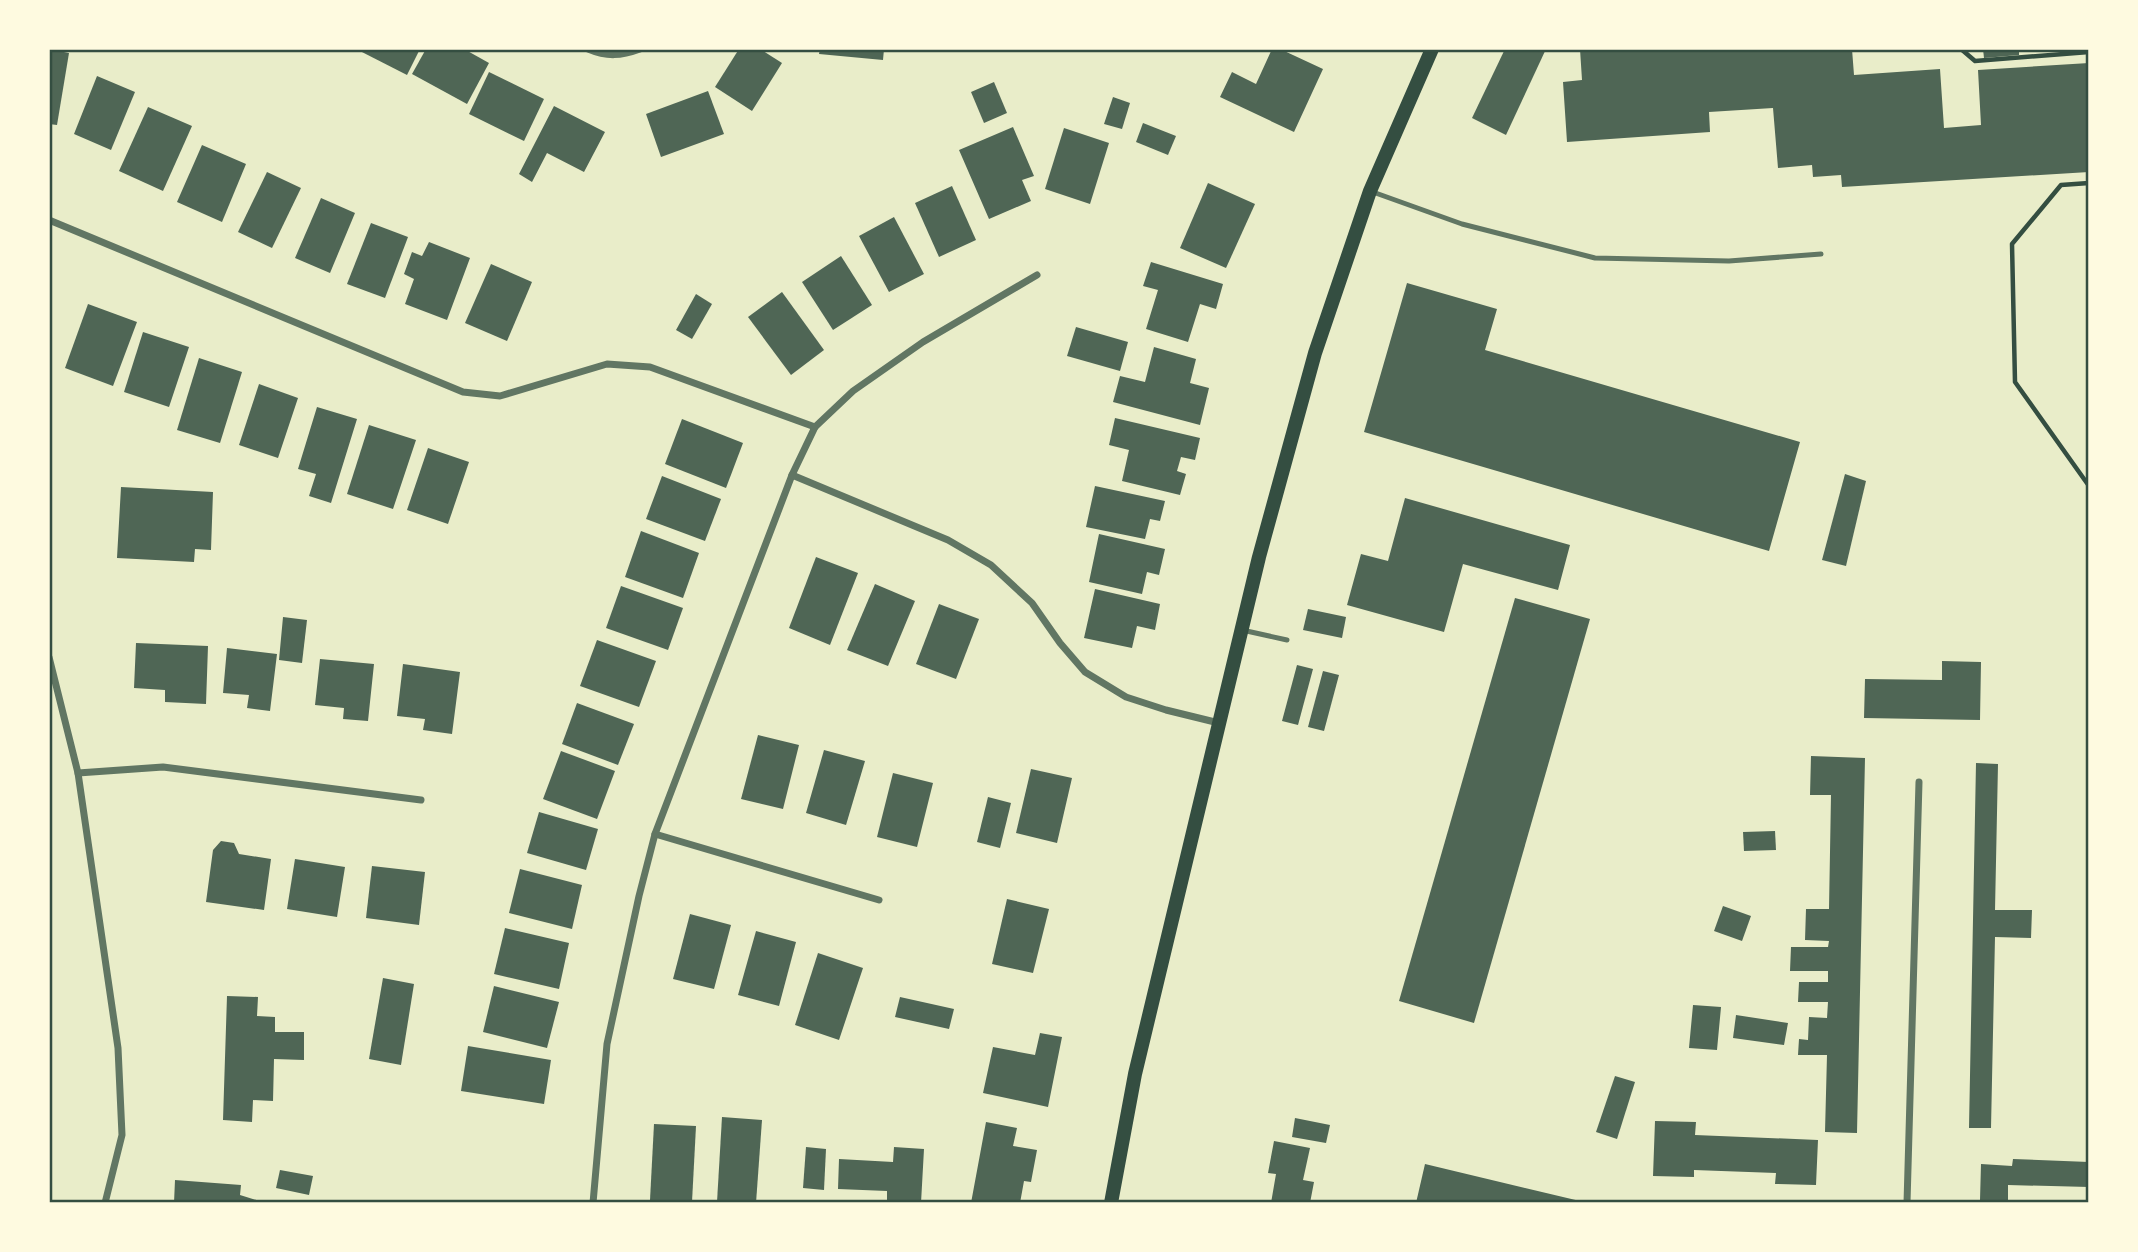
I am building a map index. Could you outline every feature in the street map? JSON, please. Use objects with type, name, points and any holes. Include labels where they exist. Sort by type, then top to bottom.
[{"type":"main road","points":[[1111,1203],[1135,1074],[1219,723],[1259,557],[1315,353],[1370,191],[1432,49]]},
{"type":"street","points":[[588,49],[606,56],[640,49]]},
{"type":"street","points":[[49,220],[463,392],[500,396],[607,363],[650,367],[815,427]]},
{"type":"street","points":[[593,1203],[607,1044],[655,834],[792,475],[815,427],[853,391],[923,342],[1037,275]]},
{"type":"street","points":[[792,475],[948,540],[991,565],[1032,603],[1060,643],[1085,672],[1126,696],[1166,710],[1219,723]]},
{"type":"street","points":[[49,657],[78,773],[118,1048],[122,1135],[105,1203]]},
{"type":"street","points":[[78,773],[163,767],[421,800]]},
{"type":"street","points":[[1907,1203],[1919,782]]},
{"type":"street","points":[[655,834],[879,900]]},
{"type":"lane","points":[[1370,191],[1462,224],[1595,258],[1729,261],[1821,254]]},
{"type":"lane","points":[[1242,630],[1287,640]]},
{"type":"path","points":[[1961,49],[1975,61],[2089,52]]},
{"type":"path","points":[[2089,183],[2062,185],[2011,244],[2015,382],[2089,486]]},
{"type":"building","points":[[49,49],[69,53],[57,125],[49,124]]},
{"type":"building","points":[[356,49],[420,49],[407,75]]},
{"type":"building","points":[[426,49],[464,49],[489,63],[467,104],[412,74]]},
{"type":"building","points":[[739,49],[760,49],[782,63],[752,111],[715,87]]},
{"type":"building","points":[[820,49],[884,49],[883,60],[819,54]]},
{"type":"building","points":[[1272,49],[1280,49],[1323,69],[1294,132],[1220,97],[1232,72],[1256,84]]},
{"type":"building","points":[[1505,49],[1546,49],[1506,135],[1472,118]]},
{"type":"building","points":[[1580,49],[1852,49],[1854,75],[1940,69],[1944,128],[1981,125],[1978,70],[2089,63],[2089,172],[1842,187],[1841,175],[1813,177],[1812,165],[1778,168],[1773,108],[1709,112],[1710,132],[1567,142],[1563,82],[1582,80]]},
{"type":"building","points":[[1983,49],[2019,49],[2019,55],[1984,58]]},
{"type":"building","points":[[489,72],[544,99],[524,141],[469,114]]},
{"type":"building","points":[[97,76],[135,92],[111,150],[74,134]]},
{"type":"building","points":[[994,82],[1007,113],[984,123],[971,92]]},
{"type":"building","points":[[708,91],[724,134],[661,157],[646,114]]},
{"type":"building","points":[[1113,97],[1130,103],[1122,129],[1104,124]]},
{"type":"building","points":[[554,106],[605,132],[584,172],[547,153],[532,182],[519,174]]},
{"type":"building","points":[[148,107],[192,126],[163,191],[119,171]]},
{"type":"building","points":[[1143,123],[1176,136],[1168,155],[1136,142]]},
{"type":"building","points":[[1013,127],[1034,176],[1022,180],[1031,201],[989,219],[959,150]]},
{"type":"building","points":[[1064,128],[1109,143],[1090,204],[1045,189]]},
{"type":"building","points":[[202,145],[246,164],[222,222],[177,202]]},
{"type":"building","points":[[267,172],[301,188],[272,248],[238,232]]},
{"type":"building","points":[[1208,183],[1255,204],[1226,268],[1180,248]]},
{"type":"building","points":[[952,186],[976,240],[939,257],[915,203]]},
{"type":"building","points":[[321,198],[355,213],[330,273],[295,258]]},
{"type":"building","points":[[894,217],[924,274],[889,292],[859,236]]},
{"type":"building","points":[[371,223],[408,237],[385,298],[347,284]]},
{"type":"building","points":[[429,242],[470,258],[447,320],[405,304],[414,279],[404,274],[412,252],[422,256]]},
{"type":"building","points":[[841,256],[872,305],[833,330],[802,282]]},
{"type":"building","points":[[1151,262],[1223,284],[1216,309],[1200,304],[1188,342],[1146,329],[1158,290],[1143,286]]},
{"type":"building","points":[[491,264],[532,282],[507,341],[465,323]]},
{"type":"building","points":[[1407,283],[1497,309],[1485,350],[1800,442],[1769,551],[1364,432]]},
{"type":"building","points":[[782,292],[824,350],[791,375],[748,317]]},
{"type":"building","points":[[696,294],[712,304],[692,339],[676,330]]},
{"type":"building","points":[[88,304],[137,322],[113,386],[65,368]]},
{"type":"building","points":[[1076,327],[1128,342],[1120,371],[1067,356]]},
{"type":"building","points":[[143,332],[189,347],[169,407],[124,392]]},
{"type":"building","points":[[1154,347],[1196,359],[1190,383],[1209,388],[1200,425],[1113,402],[1120,376],[1145,382]]},
{"type":"building","points":[[199,358],[242,372],[220,443],[177,430]]},
{"type":"building","points":[[259,384],[298,398],[278,458],[239,445]]},
{"type":"building","points":[[317,407],[357,419],[331,503],[309,496],[316,474],[298,469]]},
{"type":"building","points":[[1115,418],[1200,438],[1195,460],[1181,457],[1177,471],[1186,474],[1180,495],[1122,481],[1129,450],[1109,445]]},
{"type":"building","points":[[682,419],[743,443],[726,488],[665,464]]},
{"type":"building","points":[[369,425],[416,440],[393,509],[347,494]]},
{"type":"building","points":[[428,448],[469,462],[448,524],[407,510]]},
{"type":"building","points":[[1845,474],[1866,481],[1846,566],[1822,560]]},
{"type":"building","points":[[662,476],[721,499],[705,541],[646,519]]},
{"type":"building","points":[[1095,486],[1165,501],[1160,521],[1150,519],[1145,539],[1086,527]]},
{"type":"building","points":[[121,487],[213,492],[211,550],[195,549],[194,562],[117,558]]},
{"type":"building","points":[[1405,498],[1570,545],[1558,590],[1463,564],[1444,632],[1347,605],[1361,554],[1388,561]]},
{"type":"building","points":[[641,531],[699,553],[683,598],[625,577]]},
{"type":"building","points":[[1099,534],[1165,549],[1159,575],[1147,572],[1142,594],[1089,582]]},
{"type":"building","points":[[816,557],[858,573],[830,645],[789,628]]},
{"type":"building","points":[[875,584],[915,601],[888,666],[847,650]]},
{"type":"building","points":[[621,586],[683,608],[668,650],[606,628]]},
{"type":"building","points":[[1095,589],[1160,604],[1155,630],[1137,626],[1132,648],[1084,638]]},
{"type":"building","points":[[1515,598],[1590,619],[1474,1023],[1399,1001]]},
{"type":"building","points":[[939,604],[979,619],[956,679],[916,664]]},
{"type":"building","points":[[1308,609],[1346,617],[1342,638],[1303,630]]},
{"type":"building","points":[[283,617],[307,620],[302,663],[279,660]]},
{"type":"building","points":[[597,640],[656,661],[639,707],[580,686]]},
{"type":"building","points":[[136,643],[208,646],[206,704],[165,702],[165,690],[134,688]]},
{"type":"building","points":[[227,648],[277,654],[270,711],[247,708],[249,695],[223,693]]},
{"type":"building","points":[[320,659],[374,664],[368,721],[343,719],[344,708],[315,705]]},
{"type":"building","points":[[1942,661],[1981,662],[1980,720],[1864,718],[1865,679],[1942,680]]},
{"type":"building","points":[[403,664],[460,672],[452,734],[423,730],[425,719],[397,716]]},
{"type":"building","points":[[1297,665],[1313,669],[1298,725],[1282,721]]},
{"type":"building","points":[[1323,671],[1339,675],[1324,731],[1308,727]]},
{"type":"building","points":[[577,703],[634,724],[618,765],[562,744]]},
{"type":"building","points":[[758,735],[799,745],[783,809],[741,799]]},
{"type":"building","points":[[824,750],[865,761],[846,825],[806,813]]},
{"type":"building","points":[[561,751],[615,771],[597,819],[543,799]]},
{"type":"building","points":[[1811,756],[1865,758],[1857,1133],[1825,1132],[1827,1055],[1798,1055],[1799,1039],[1808,1040],[1809,1017],[1827,1018],[1828,1002],[1798,1002],[1799,982],[1828,982],[1828,971],[1790,971],[1791,947],[1828,947],[1829,941],[1805,940],[1806,909],[1829,909],[1831,795],[1810,795]]},
{"type":"building","points":[[1976,763],[1998,764],[1995,910],[2032,910],[2031,938],[1995,937],[1991,1128],[1969,1128]]},
{"type":"building","points":[[1031,769],[1072,778],[1057,843],[1016,833]]},
{"type":"building","points":[[893,773],[933,783],[917,847],[877,837]]},
{"type":"building","points":[[988,797],[1011,803],[1000,848],[977,842]]},
{"type":"building","points":[[539,812],[598,829],[586,870],[527,853]]},
{"type":"building","points":[[1775,831],[1776,850],[1744,851],[1743,832]]},
{"type":"building","points":[[221,841],[234,843],[239,854],[271,859],[264,910],[206,902],[213,850]]},
{"type":"building","points":[[295,859],[345,867],[337,917],[287,909]]},
{"type":"building","points":[[372,866],[425,872],[419,925],[366,918]]},
{"type":"building","points":[[520,869],[582,885],[572,929],[509,913]]},
{"type":"building","points":[[1007,899],[1049,909],[1033,973],[992,964]]},
{"type":"building","points":[[1723,906],[1751,916],[1742,941],[1714,931]]},
{"type":"building","points":[[690,914],[731,925],[714,989],[673,979]]},
{"type":"building","points":[[505,928],[569,943],[559,989],[494,974]]},
{"type":"building","points":[[756,931],[796,942],[779,1006],[738,995]]},
{"type":"building","points":[[818,953],[863,968],[839,1040],[795,1025]]},
{"type":"building","points":[[383,978],[414,984],[401,1065],[369,1059]]},
{"type":"building","points":[[494,986],[559,1002],[547,1048],[483,1032]]},
{"type":"building","points":[[227,996],[258,997],[257,1016],[275,1017],[275,1032],[304,1032],[304,1060],[274,1059],[273,1101],[253,1100],[252,1122],[223,1120]]},
{"type":"building","points":[[900,997],[954,1009],[949,1029],[895,1017]]},
{"type":"building","points":[[1693,1005],[1721,1007],[1717,1050],[1689,1048]]},
{"type":"building","points":[[1736,1015],[1788,1023],[1784,1045],[1733,1038]]},
{"type":"building","points":[[1040,1033],[1062,1037],[1048,1107],[983,1093],[993,1047],[1035,1055]]},
{"type":"building","points":[[468,1046],[551,1060],[544,1104],[461,1091]]},
{"type":"building","points":[[1615,1076],[1635,1082],[1617,1139],[1596,1132]]},
{"type":"building","points":[[722,1117],[762,1120],[756,1203],[717,1202]]},
{"type":"building","points":[[1295,1118],[1330,1125],[1326,1143],[1292,1137]]},
{"type":"building","points":[[1655,1121],[1696,1122],[1695,1135],[1818,1140],[1816,1185],[1775,1184],[1776,1173],[1694,1170],[1694,1177],[1653,1176]]},
{"type":"building","points":[[986,1122],[1017,1128],[1013,1146],[1037,1150],[1031,1182],[1024,1181],[1020,1203],[971,1203]]},
{"type":"building","points":[[654,1124],[696,1126],[692,1202],[650,1200]]},
{"type":"building","points":[[1274,1141],[1310,1148],[1303,1180],[1314,1182],[1310,1203],[1271,1203],[1276,1174],[1268,1173]]},
{"type":"building","points":[[806,1147],[826,1149],[824,1190],[803,1188]]},
{"type":"building","points":[[894,1147],[924,1149],[921,1203],[887,1203],[887,1191],[838,1189],[839,1159],[893,1162]]},
{"type":"building","points":[[2013,1159],[2089,1162],[2089,1187],[2008,1185],[2008,1201],[1980,1200],[1981,1164],[2012,1166]]},
{"type":"building","points":[[1425,1164],[1584,1202],[1584,1203],[1416,1203]]},
{"type":"building","points":[[280,1170],[313,1176],[309,1195],[276,1188]]},
{"type":"building","points":[[175,1180],[241,1185],[240,1195],[266,1203],[174,1203]]}]
